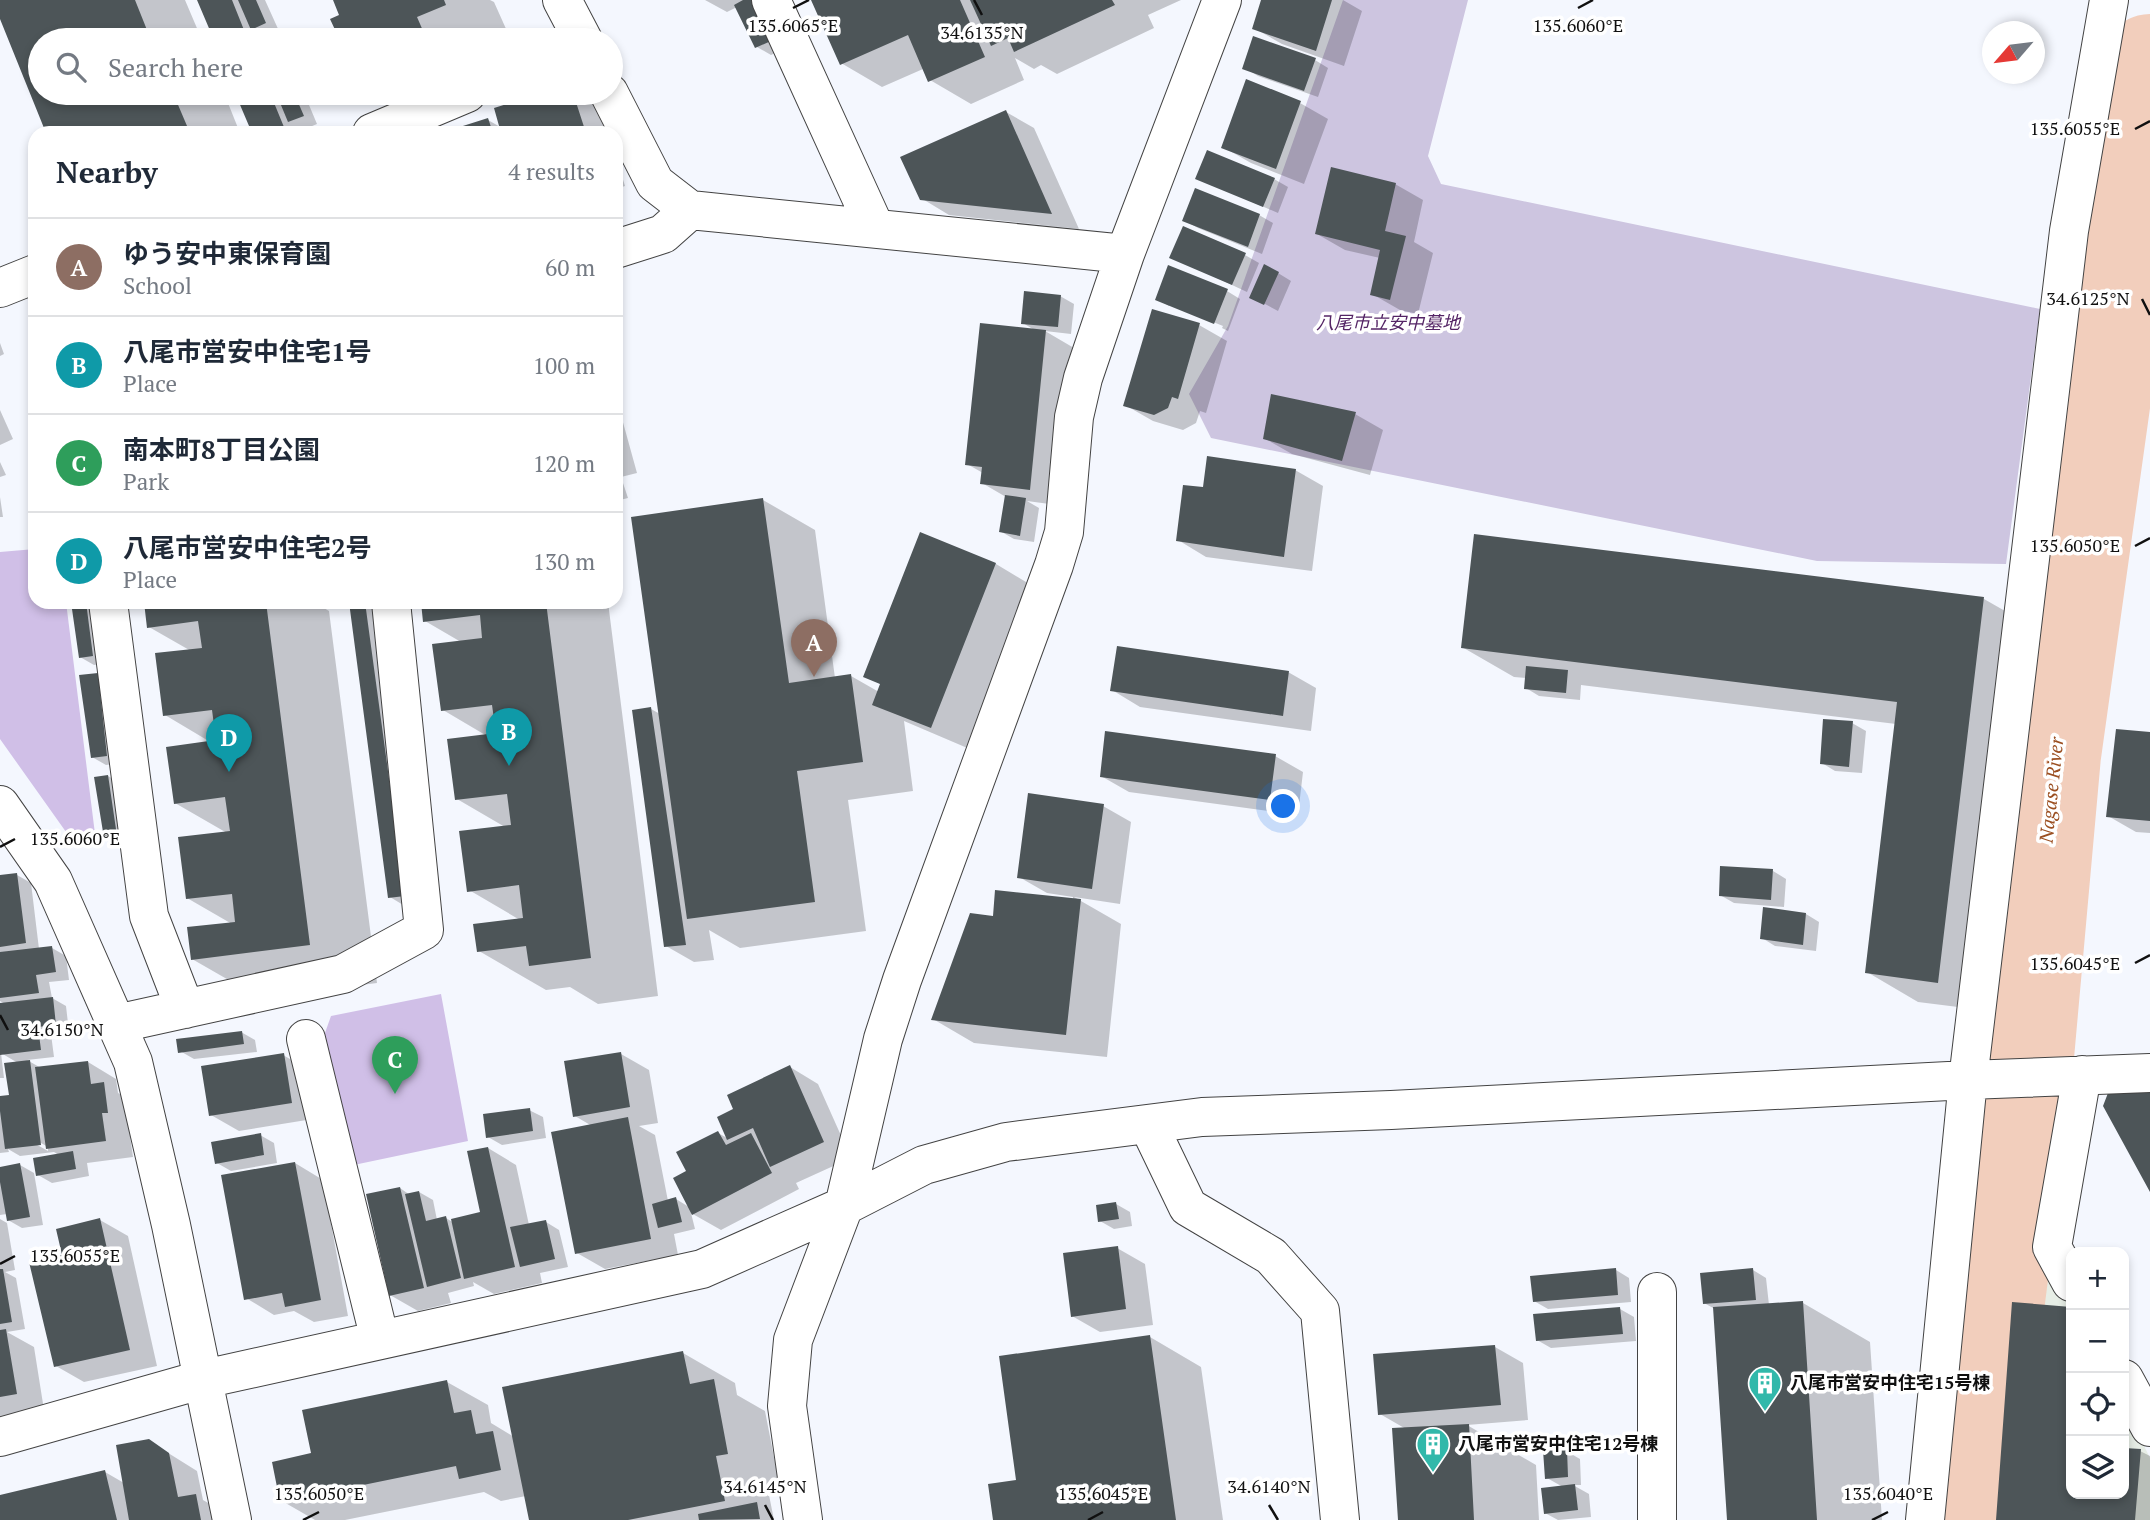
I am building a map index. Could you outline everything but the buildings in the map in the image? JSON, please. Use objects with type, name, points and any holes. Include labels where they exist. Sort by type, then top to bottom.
[{"type":"street","points":[[562,0],[577,28]]},
{"type":"street","points":[[771,0],[875,228]]},
{"type":"street","points":[[803,1520],[787,1406],[793,1340],[844,1206],[883,1039],[902,980],[1064,532],[1074,417],[1083,378],[1125,254],[1222,0]]},
{"type":"street","points":[[1925,1520],[1977,1079],[2070,231],[2109,0]]},
{"type":"street","points":[[389,126],[438,105]]},
{"type":"street","points":[[615,105],[655,183],[690,210],[1125,254]]},
{"type":"street","points":[[623,247],[663,234],[690,210]]},
{"type":"street","points":[[0,289],[28,277]]},
{"type":"street","points":[[109,609],[149,916],[186,1009]]},
{"type":"street","points":[[116,1024],[343,974],[424,930],[392,609]]},
{"type":"street","points":[[0,804],[53,881],[133,1062],[204,1379],[232,1520]]},
{"type":"street","points":[[306,1039],[380,1340]]},
{"type":"street","points":[[0,1437],[204,1379],[702,1269],[844,1206],[924,1165],[994,1145],[1202,1117],[2150,1073]]},
{"type":"street","points":[[2066,1273],[2052,1247],[2082,1075]]},
{"type":"street","points":[[1148,1124],[1188,1207],[1271,1256],[1320,1311],[1340,1520]]},
{"type":"street","points":[[1657,1292],[1657,1520]]},
{"type":"street","points":[[2129,1388],[2150,1427]]},
{"type":"shaded area","points":[[28,550],[28,609],[67,609],[95,834],[71,839],[0,739],[0,552]]},
{"type":"shaded area","points":[[441,994],[468,1141],[349,1166],[320,1047],[331,1016]]},
{"type":"shaded area","points":[[2044,1244],[2066,1289],[2066,1499],[2129,1499],[2129,1415],[2150,1458],[2150,1520],[1993,1520],[2021,1247]]},
{"type":"green space","name":"八尾市立安中墓地","points":[[1343,0],[1468,0],[1428,156],[1441,184],[2040,309],[2006,564],[1817,561],[1211,438],[1189,394],[1228,326]]},
{"type":"waterway","name":"Nagase River","points":[[1969,1520],[2021,1112],[2053,755],[2150,62]]},
{"type":"place","name":"ゆう安中東保育園","points":[[814,677]]},
{"type":"place","name":"八尾市営安中住宅1号","points":[[509,766]]},
{"type":"place","name":"八尾市営安中住宅2号","points":[[229,772]]},
{"type":"place","name":"南本町8丁目公園","points":[[395,1094]]},
{"type":"place","name":"八尾市営安中住宅15号棟","points":[[1765,1413]]},
{"type":"place","name":"八尾市営安中住宅12号棟","points":[[1433,1474]]}]
